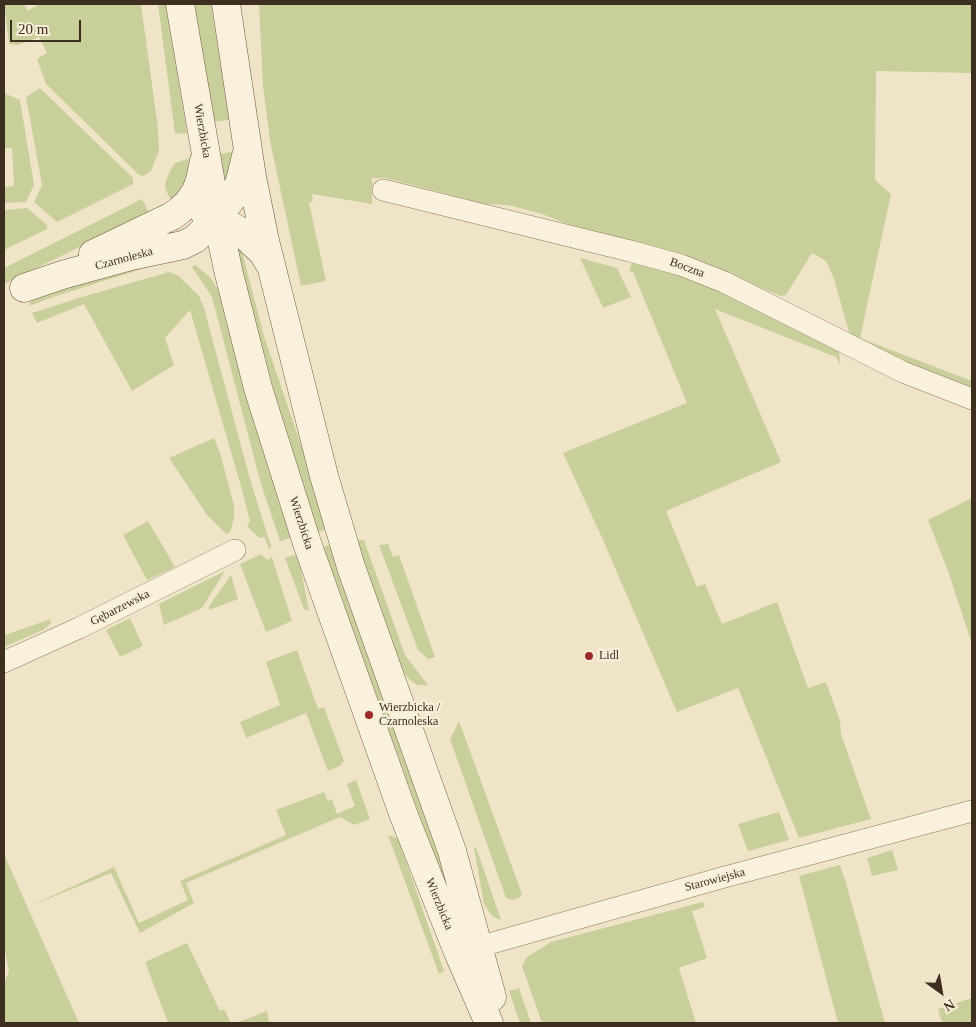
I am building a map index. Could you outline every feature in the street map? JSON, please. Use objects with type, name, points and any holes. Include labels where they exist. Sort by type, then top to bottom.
[{"type":"street","name":"Wierzbicka","points":[[180,4],[217,218],[258,388],[307,543],[404,816],[469,950],[498,1023]]},
{"type":"street","name":"Wierzbicka","points":[[226,4],[258,205],[271,267],[324,476],[340,532],[452,851],[469,950],[489,1023]]},
{"type":"street","name":"Czarnoleska","points":[[14,293],[62,275],[131,256],[183,245],[195,239],[217,218],[234,196],[245,166],[247,145]]},
{"type":"street","points":[[172,216],[188,204],[196,191],[206,151]]},
{"type":"street","name":"Boczna","points":[[383,190],[681,265],[724,282],[903,372],[972,399]]},
{"type":"street","points":[[172,216],[187,212],[199,212],[217,218],[250,239],[263,253],[271,267]]},
{"type":"street","name":"Czarnoleska","points":[[14,293],[172,216]]},
{"type":"street","points":[[183,245],[205,251],[218,259],[229,274]]},
{"type":"street","name":"Gębarzewska","points":[[4,662],[78,628],[235,550]]},
{"type":"street","name":"Starowiejska","points":[[469,950],[972,811]]},
{"type":"green space","points":[[4,4],[24,4],[28,11],[39,4],[141,4],[158,128],[159,151],[151,171],[144,176],[139,175],[46,84],[37,59],[47,53],[39,37],[18,45],[9,44]]},
{"type":"green space","points":[[158,4],[166,4],[187,133],[175,134]]},
{"type":"green space","points":[[192,4],[211,4],[229,120],[211,122]]},
{"type":"green space","points":[[259,4],[972,4],[972,73],[876,71],[875,180],[891,194],[860,338],[972,381],[972,393],[859,344],[849,332],[834,279],[826,261],[812,253],[786,295],[780,296],[738,278],[597,236],[542,214],[508,205],[485,204],[385,178],[372,178],[372,204],[312,194],[313,201],[309,203],[326,281],[301,286],[270,141],[263,86]]},
{"type":"green space","points":[[40,88],[133,178],[133,184],[57,222],[34,202],[42,185],[26,97]]},
{"type":"green space","points":[[4,93],[20,100],[34,185],[26,202],[4,203],[4,187],[14,186],[12,148],[4,148]]},
{"type":"green space","points":[[234,151],[227,194],[217,155]]},
{"type":"green space","points":[[191,158],[189,177],[180,192],[170,199],[165,188],[170,171],[175,163]]},
{"type":"green space","points":[[142,199],[149,213],[4,284],[4,268]]},
{"type":"green space","points":[[27,208],[47,225],[47,229],[4,250],[4,210]]},
{"type":"green space","points":[[235,245],[241,248],[264,336],[307,463],[325,530],[317,532],[284,429]]},
{"type":"green space","points":[[580,258],[617,268],[631,297],[603,308]]},
{"type":"green space","points":[[633,259],[709,283],[839,351],[840,365],[836,357],[715,309],[781,462],[666,511],[697,587],[705,584],[722,624],[777,602],[808,688],[826,682],[840,721],[841,734],[871,819],[799,838],[738,688],[677,712],[603,540],[563,453],[687,403],[633,272],[629,271]]},
{"type":"green space","points":[[161,263],[29,306],[31,301],[79,284],[139,266]]},
{"type":"green space","points":[[195,265],[211,278],[219,292],[293,537],[280,541],[261,484],[212,297],[192,267]]},
{"type":"green space","points":[[169,272],[179,276],[199,296],[204,308],[250,479],[271,546],[270,550],[264,537],[259,538],[247,526],[250,521],[242,490],[190,310],[165,338],[174,365],[132,391],[84,304],[37,323],[32,313]]},
{"type":"green space","points":[[214,438],[234,505],[234,518],[230,532],[226,534],[207,515],[169,458]]},
{"type":"green space","points":[[972,498],[972,644],[948,571],[928,520]]},
{"type":"green space","points":[[148,521],[175,567],[147,580],[123,535]]},
{"type":"green space","points":[[357,540],[364,540],[405,655],[428,685],[417,685],[402,670],[365,571]]},
{"type":"green space","points":[[388,544],[393,557],[399,555],[435,657],[428,659],[418,650],[379,545]]},
{"type":"green space","points":[[330,545],[458,909],[454,912],[323,547]]},
{"type":"green space","points":[[261,554],[267,560],[272,557],[292,621],[266,632],[240,564]]},
{"type":"green space","points":[[298,554],[309,611],[304,609],[285,558]]},
{"type":"green space","points":[[225,571],[202,608],[164,625],[159,604]]},
{"type":"green space","points":[[231,575],[238,599],[209,610],[209,606]]},
{"type":"green space","points":[[130,618],[143,646],[120,657],[106,630]]},
{"type":"green space","points":[[51,619],[50,624],[43,630],[4,647],[4,633],[5,635]]},
{"type":"green space","points":[[297,650],[318,709],[324,707],[344,761],[340,766],[328,771],[306,713],[246,738],[240,722],[280,705],[266,662]]},
{"type":"green space","points":[[459,721],[522,894],[519,898],[513,900],[506,898],[450,739]]},
{"type":"green space","points":[[356,780],[370,819],[354,825],[340,817],[186,883],[194,903],[140,933],[111,873],[28,907],[114,867],[139,923],[188,900],[180,881],[286,835],[276,810],[324,792],[328,801],[332,799],[337,814],[355,806],[347,784]]},
{"type":"green space","points":[[779,812],[789,840],[748,851],[738,824]]},
{"type":"green space","points":[[388,835],[397,838],[401,847],[444,971],[439,974]]},
{"type":"green space","points":[[476,847],[501,920],[493,917],[484,904],[474,848]]},
{"type":"green space","points":[[892,850],[898,870],[872,876],[867,858]]},
{"type":"green space","points":[[4,854],[79,1023],[4,1023],[4,984],[9,971],[4,947]]},
{"type":"green space","points":[[840,865],[885,1023],[838,1023],[799,876]]},
{"type":"green space","points":[[703,902],[705,907],[692,911],[707,958],[679,968],[696,1023],[542,1023],[522,966],[527,957],[551,942]]},
{"type":"green space","points":[[187,943],[220,1011],[224,1009],[231,1023],[168,1023],[145,962]]},
{"type":"green space","points":[[519,988],[531,1023],[520,1023],[509,991]]},
{"type":"green space","points":[[972,998],[972,1023],[942,1023],[938,1009]]},
{"type":"green space","points":[[267,1011],[269,1023],[236,1023]]},
{"type":"place","name":"Lidl","points":[[589,656]]},
{"type":"place","name":"Wierzbicka / Czarnoleska","points":[[369,715]]}]
